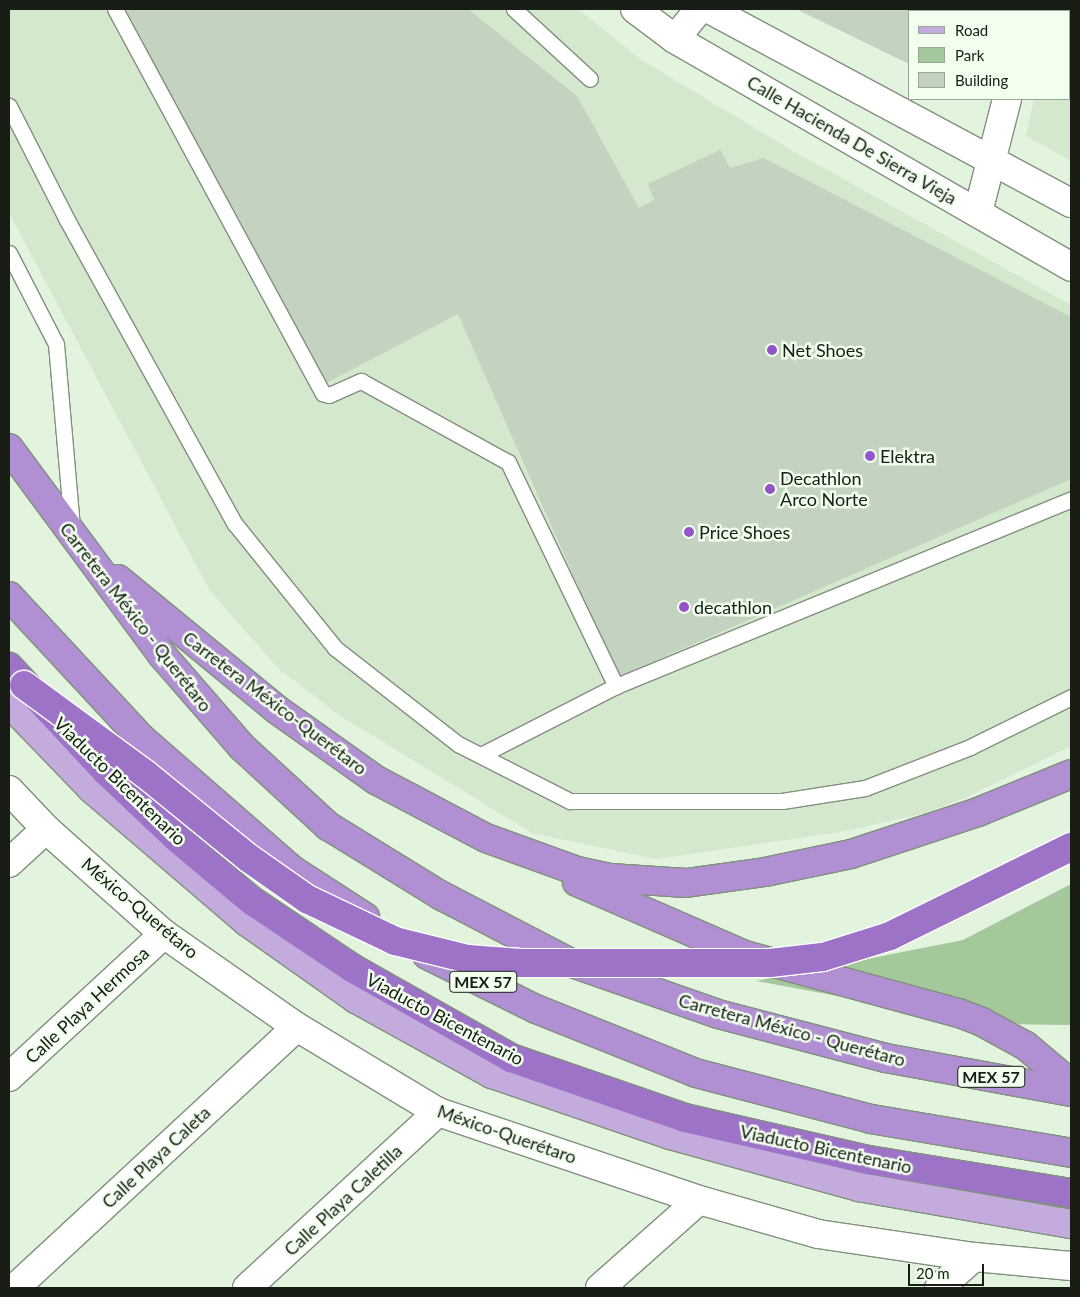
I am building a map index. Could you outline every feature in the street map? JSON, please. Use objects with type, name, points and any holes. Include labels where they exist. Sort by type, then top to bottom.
[{"type":"highway","name":"Carretera México - Querétaro","points":[[9,448],[73,539],[162,655],[242,747],[328,826],[442,896],[568,962],[718,1014],[886,1058],[1071,1092]]},
{"type":"highway","name":"Carretera México-Querétaro","points":[[73,539],[207,654],[325,746],[407,798],[486,838],[543,862],[611,878],[686,882],[726,879],[852,854],[978,812],[1071,774]]},
{"type":"highway","name":"MEX 57","points":[[9,596],[141,738],[291,869],[404,943],[536,1009],[696,1073],[871,1119],[1071,1153]]},
{"type":"highway","points":[[14,685],[144,773],[250,859],[307,899],[395,942],[468,959],[520,963],[770,964],[823,957],[890,936],[1071,847]]},
{"type":"highway","name":"Viaducto Bicentenario","points":[[14,685],[166,828],[252,901],[352,968],[511,1058],[686,1118],[869,1160],[1071,1193]]},
{"type":"highway","points":[[486,838],[584,885],[745,955],[982,1022],[1026,1046],[1071,1084]]},
{"type":"main road","points":[[14,685],[92,789],[247,922],[356,999],[492,1074],[670,1136],[859,1187],[1071,1224]]},
{"type":"street","name":"Calle Hacienda De Sierra Vieja","points":[[635,9],[675,39],[1071,267]]},
{"type":"street","points":[[675,39],[699,9]]},
{"type":"street","points":[[710,9],[991,163],[1071,203]]},
{"type":"street","points":[[978,212],[1007,100]]},
{"type":"street","name":"México-Querétaro","points":[[9,790],[46,829],[164,934],[297,1027],[438,1112],[699,1200],[818,1234],[974,1257],[1071,1266]]},
{"type":"street","points":[[9,863],[46,829]]},
{"type":"street","name":"Calle Playa Hermosa","points":[[9,1077],[164,934]]},
{"type":"street","name":"Calle Playa Caleta","points":[[15,1288],[297,1027]]},
{"type":"street","name":"Calle Playa Caletilla","points":[[247,1288],[438,1112]]},
{"type":"street","points":[[600,1288],[699,1200]]},
{"type":"street","points":[[939,1288],[974,1257]]},
{"type":"lane","points":[[115,9],[323,393],[329,395],[361,381],[508,462],[616,686]]},
{"type":"lane","points":[[514,9],[590,79]]},
{"type":"lane","points":[[9,106],[67,220],[235,524],[336,648],[458,744],[570,801],[782,801],[865,788],[970,747],[1071,697]]},
{"type":"lane","points":[[9,253],[56,344],[73,539]]},
{"type":"lane","points":[[481,755],[616,686],[1071,498]]},
{"type":"shaded area","points":[[9,9],[578,9],[641,60],[798,154],[1071,305],[1071,746],[965,798],[925,813],[840,832],[656,859],[532,833],[339,715],[279,669],[210,591],[9,213]]},
{"type":"shaded area","points":[[1071,9],[1071,161],[1026,136],[1034,100],[1070,100],[1070,10],[1054,10]]},
{"type":"green space","points":[[1071,884],[1071,1025],[989,1024],[756,981],[963,940]]},
{"type":"building","name":"Net Shoes","points":[[125,9],[468,9],[577,96],[639,208],[654,200],[648,184],[720,150],[730,168],[764,158],[1071,317],[1071,479],[618,677],[458,314],[326,383]]},
{"type":"building","points":[[796,9],[985,10],[908,10],[908,64]]},
{"type":"place","name":"Net Shoes","points":[[772,350]]},
{"type":"place","name":"Elektra","points":[[870,456]]},
{"type":"place","name":"Decathlon Arco Norte","points":[[770,489]]},
{"type":"place","name":"Price Shoes","points":[[689,532]]},
{"type":"place","name":"decathlon","points":[[684,607]]}]
